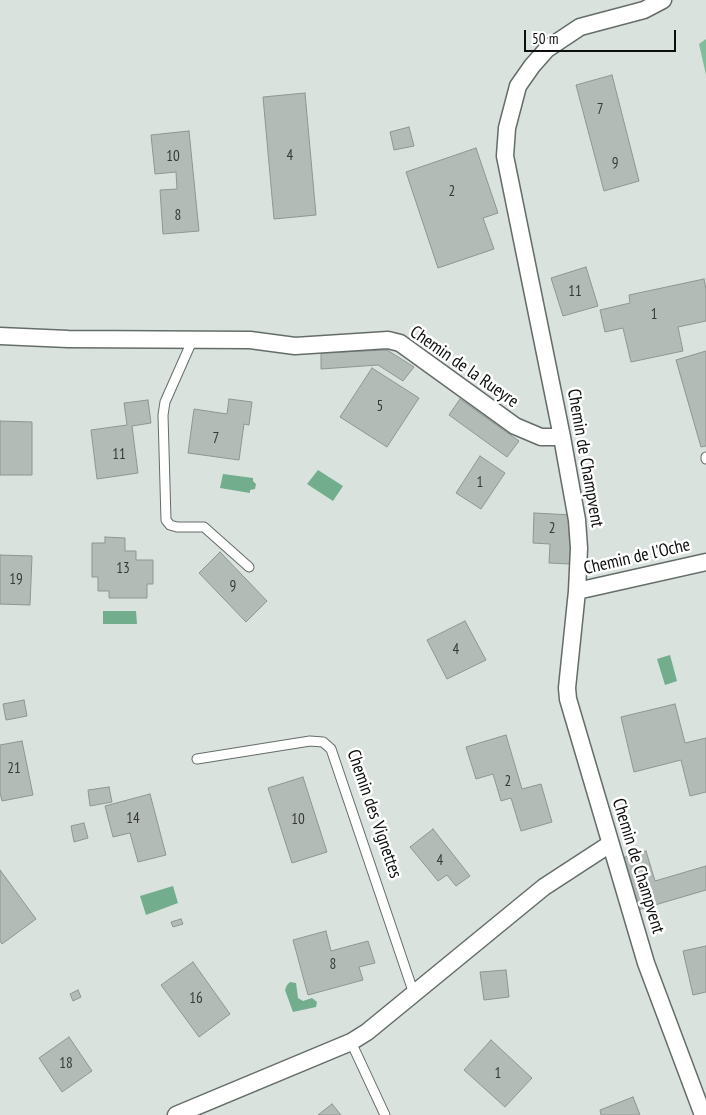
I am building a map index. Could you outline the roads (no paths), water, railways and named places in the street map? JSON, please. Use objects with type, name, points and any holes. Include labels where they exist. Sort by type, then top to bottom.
[{"type":"street","name":"Chemin de Champvent","points":[[663,0],[644,10],[580,28],[547,49],[518,86],[507,128],[505,156],[577,520],[579,548],[577,591],[567,688],[568,699],[646,963],[703,1115]]},
{"type":"street","name":"Chemin de la Rueyre","points":[[0,336],[192,341],[250,340],[295,346],[388,340],[400,343],[514,426],[541,437],[562,438]]},
{"type":"street","name":"Chemin de l'Oche","points":[[577,591],[706,562]]},
{"type":"street","points":[[176,1115],[351,1042],[367,1032],[544,887],[610,844]]},
{"type":"lane","points":[[192,341],[165,402],[163,415],[166,520],[170,525],[177,527],[204,527],[249,566]]},
{"type":"lane","name":"Chemin des Vignettes","points":[[197,759],[310,741],[323,742],[331,749],[414,994]]},
{"type":"lane","points":[[351,1042],[385,1115]]}]
